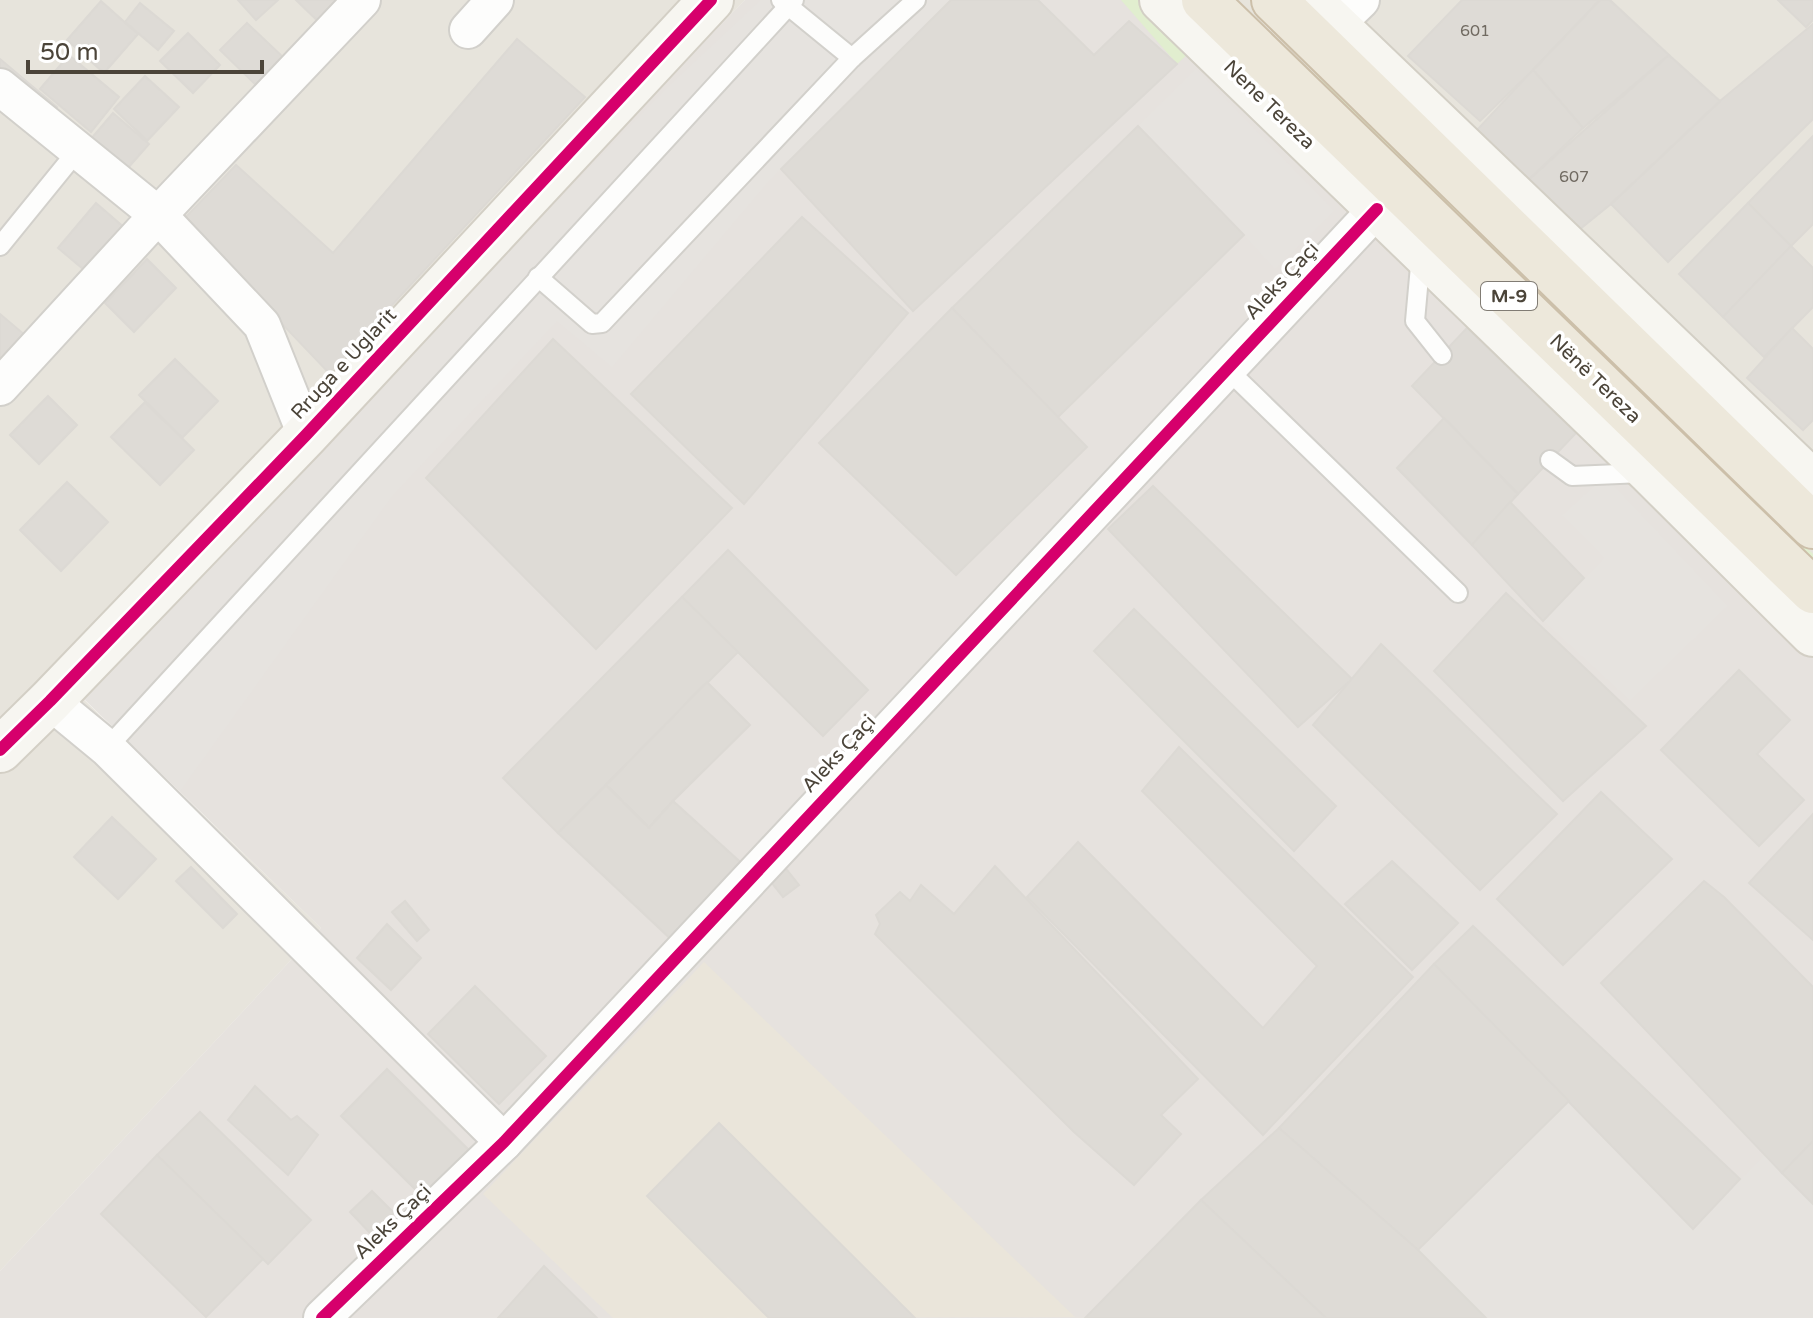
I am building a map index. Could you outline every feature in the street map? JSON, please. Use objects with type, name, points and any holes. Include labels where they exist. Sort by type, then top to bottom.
[{"type":"highway","name":"Nënë Tereza","points":[[1204,0],[1812,619]]},
{"type":"highway","name":"M-9","points":[[1274,0],[1602,301],[1813,526]]},
{"type":"street","points":[[0,387],[362,0]]},
{"type":"street","points":[[468,30],[495,0]]},
{"type":"street","name":"Rruga e Uglarit","points":[[0,750],[306,435],[711,0]]},
{"type":"street","name":"Nene Tereza","points":[[1162,0],[1377,209]]},
{"type":"street","points":[[1334,9],[1602,301],[1813,483]]},
{"type":"street","points":[[1,91],[158,215],[262,325],[306,435]]},
{"type":"street","name":"Nënë Tereza","points":[[1377,209],[1650,472],[1812,619]]},
{"type":"street","name":"Aleks Çaçi","points":[[322,1318],[504,1142],[1377,209]]},
{"type":"street","points":[[50,701],[107,748],[504,1142]]},
{"type":"lane","points":[[538,277],[592,324],[602,323],[852,58],[916,0]]},
{"type":"lane","points":[[107,748],[788,2],[852,58]]},
{"type":"lane","points":[[0,246],[78,150]]},
{"type":"lane","points":[[1421,253],[1415,321],[1442,355]]},
{"type":"lane","points":[[1227,369],[1458,593]]},
{"type":"lane","points":[[1550,460],[1572,476],[1650,472]]},
{"type":"shaded area","points":[[0,0],[745,0],[312,442],[79,695],[321,928],[0,1271]]},
{"type":"shaded area","points":[[745,0],[1238,0],[1813,555],[1813,1318],[0,1318],[0,1271],[321,928],[79,694],[312,442]]},
{"type":"shaded area","points":[[761,0],[951,0],[766,184],[612,367],[557,321],[392,496],[180,791],[79,694],[669,86]]},
{"type":"shaded area","points":[[1238,0],[1813,0],[1813,555]]},
{"type":"shaded area","points":[[1196,69],[1334,211],[1275,269],[1138,126]]},
{"type":"shaded area","points":[[1605,476],[1728,606],[1630,701],[1543,621],[1604,558],[1562,515]]},
{"type":"shaded area","points":[[704,962],[1075,1317],[613,1318],[483,1194]]},
{"type":"shaded area","points":[[1569,1101],[1693,1228],[1765,1155],[1813,1204],[1813,1318],[1486,1318],[1418,1250]]},
{"type":"green space","points":[[1121,0],[1139,0],[1189,53],[1177,64]]},
{"type":"green space","points":[[1255,23],[1444,191],[1813,554],[1813,578]]},
{"type":"building","points":[[238,0],[278,0],[256,20]]},
{"type":"building","points":[[296,0],[351,0],[325,28]]},
{"type":"building","points":[[951,0],[1038,0],[1094,55],[1129,21],[1177,64],[913,311],[781,169]]},
{"type":"building","points":[[1462,0],[1600,0],[1480,121],[1408,56]]},
{"type":"building","points":[[1600,0],[1610,0],[1669,55],[1583,128],[1533,70]]},
{"type":"building","points":[[1778,0],[1813,0],[1813,20],[1806,27]]},
{"type":"building","points":[[101,1],[138,34],[104,73],[67,40]]},
{"type":"building","points":[[140,3],[174,31],[158,50],[125,22]]},
{"type":"building","points":[[247,23],[284,58],[257,86],[220,50]]},
{"type":"building","points":[[1813,24],[1813,119],[1668,262],[1611,204],[1720,101]]},
{"type":"building","points":[[188,33],[220,65],[193,93],[160,61]]},
{"type":"building","points":[[517,39],[585,97],[329,373],[183,220],[236,165],[333,253]]},
{"type":"building","points":[[69,55],[119,97],[91,132],[40,89]]},
{"type":"building","points":[[1669,55],[1720,101],[1611,204],[1579,230],[1527,181]]},
{"type":"building","points":[[0,59],[57,107],[44,121],[0,84]]},
{"type":"building","points":[[1533,70],[1583,128],[1524,184],[1477,130]]},
{"type":"building","points":[[145,76],[179,107],[147,141],[114,109]]},
{"type":"building","points":[[113,113],[149,144],[120,177],[85,146]]},
{"type":"building","points":[[1138,126],[1244,235],[1058,417],[952,308]]},
{"type":"building","points":[[1813,136],[1813,224],[1791,246],[1748,203]]},
{"type":"building","points":[[96,203],[133,235],[95,279],[58,248]]},
{"type":"building","points":[[1748,203],[1791,246],[1723,317],[1679,274]]},
{"type":"building","points":[[802,217],[908,313],[744,504],[631,394]]},
{"type":"building","points":[[1791,246],[1813,268],[1813,307],[1764,357],[1723,317]]},
{"type":"building","points":[[147,259],[176,288],[134,332],[105,303]]},
{"type":"building","points":[[952,308],[1087,447],[956,575],[819,443]]},
{"type":"building","points":[[0,314],[32,341],[0,377]]},
{"type":"building","points":[[1467,328],[1576,433],[1518,494],[1412,386]]},
{"type":"building","points":[[1792,328],[1813,349],[1813,420],[1803,430],[1747,378]]},
{"type":"building","points":[[553,339],[732,508],[596,649],[426,478]]},
{"type":"building","points":[[175,359],[218,401],[182,438],[139,395]]},
{"type":"building","points":[[48,396],[77,425],[39,464],[10,435]]},
{"type":"building","points":[[145,402],[194,450],[160,485],[111,437]]},
{"type":"building","points":[[1444,418],[1518,494],[1472,545],[1397,468]]},
{"type":"building","points":[[67,482],[108,522],[61,571],[20,530]]},
{"type":"building","points":[[1153,486],[1352,679],[1298,727],[1108,529]]},
{"type":"building","points":[[1510,502],[1584,578],[1543,621],[1472,545]]},
{"type":"building","points":[[728,550],[868,690],[823,736],[682,597]]},
{"type":"building","points":[[1506,593],[1646,726],[1563,801],[1434,671]]},
{"type":"building","points":[[682,597],[738,652],[558,833],[503,778]]},
{"type":"building","points":[[1134,609],[1336,806],[1294,851],[1094,651]]},
{"type":"building","points":[[1381,644],[1557,814],[1480,890],[1313,725]]},
{"type":"building","points":[[1739,670],[1790,720],[1757,754],[1804,800],[1759,846],[1661,750]]},
{"type":"building","points":[[707,682],[750,725],[649,828],[606,785]]},
{"type":"building","points":[[1179,747],[1413,977],[1263,1135],[1027,897],[1078,842],[1263,1028],[1317,966],[1142,791]]},
{"type":"building","points":[[606,785],[649,828],[673,801],[747,868],[676,944],[558,833]]},
{"type":"building","points":[[1601,792],[1672,859],[1563,965],[1497,899]]},
{"type":"building","points":[[1813,814],[1813,940],[1749,883]]},
{"type":"building","points":[[112,817],[156,859],[118,899],[74,857]]},
{"type":"building","points":[[780,861],[799,885],[783,897],[764,873]]},
{"type":"building","points":[[1392,861],[1458,923],[1412,970],[1345,904]]},
{"type":"building","points":[[995,866],[1198,1079],[1161,1115],[1181,1134],[1134,1185],[1074,1132],[875,934],[880,924],[876,915],[900,892],[910,901],[921,885],[954,914]]},
{"type":"building","points":[[191,867],[237,914],[223,928],[176,881]]},
{"type":"building","points":[[1704,881],[1724,897],[1813,987],[1813,1141],[1782,1173],[1601,983]]},
{"type":"building","points":[[405,901],[429,930],[417,941],[392,912]]},
{"type":"building","points":[[387,924],[421,958],[391,990],[357,958]]},
{"type":"building","points":[[1473,926],[1740,1179],[1693,1229],[1434,964]]},
{"type":"building","points":[[1434,964],[1569,1101],[1418,1250],[1279,1128]]},
{"type":"building","points":[[475,986],[546,1056],[499,1104],[428,1034]]},
{"type":"building","points":[[387,1069],[470,1151],[424,1198],[341,1116]]},
{"type":"building","points":[[255,1086],[291,1120],[297,1116],[318,1135],[288,1175],[228,1120]]},
{"type":"building","points":[[200,1112],[311,1220],[268,1264],[157,1155]]},
{"type":"building","points":[[719,1123],[915,1318],[769,1318],[647,1196]]},
{"type":"building","points":[[1279,1128],[1418,1250],[1486,1318],[1326,1318],[1201,1200]]},
{"type":"building","points":[[1813,1141],[1813,1204],[1782,1173]]},
{"type":"building","points":[[157,1155],[263,1259],[206,1317],[101,1214]]},
{"type":"building","points":[[372,1191],[394,1213],[372,1235],[350,1212]]},
{"type":"building","points":[[1201,1200],[1326,1318],[1085,1318]]},
{"type":"building","points":[[544,1266],[597,1318],[498,1318]]},
{"type":"cycle path","points":[[0,750],[306,435],[711,0]]},
{"type":"cycle path","points":[[322,1318],[504,1142],[1377,209]]}]
